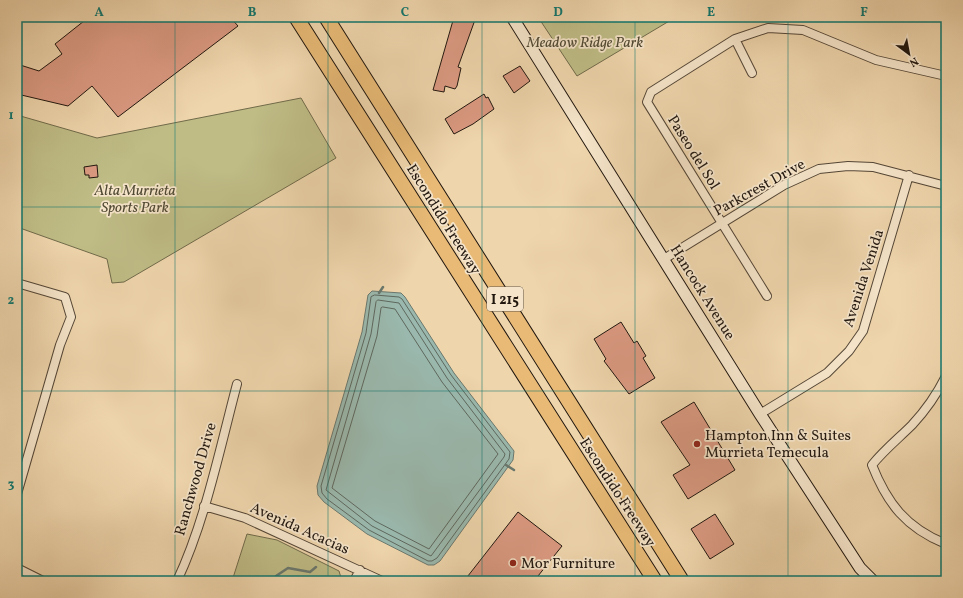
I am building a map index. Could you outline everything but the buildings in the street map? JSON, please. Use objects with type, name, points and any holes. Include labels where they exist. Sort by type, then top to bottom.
[{"type":"highway","name":"Escondido Freeway","points":[[296,17],[655,581]]},
{"type":"highway","name":"Escondido Freeway","points":[[326,17],[682,581]]},
{"type":"main road","name":"Hancock Avenue","points":[[512,17],[664,258],[760,414],[860,568],[873,581]]},
{"type":"street","points":[[752,73],[735,39],[768,28],[802,30],[876,60],[946,76]]},
{"type":"street","name":"Paseo del Sol","points":[[735,39],[658,86],[651,92],[647,102],[767,296]]},
{"type":"street","name":"Parkcrest Drive","points":[[664,258],[784,185],[819,169],[848,166],[873,167],[909,175],[946,186]]},
{"type":"street","name":"Avenida Venida","points":[[760,414],[827,373],[849,351],[863,331],[909,175]]},
{"type":"street","points":[[17,283],[43,292],[65,297],[71,317],[60,345],[17,494]]},
{"type":"street","points":[[946,376],[935,397],[912,425],[882,452],[872,464],[881,488],[903,518],[933,539],[946,544]]},
{"type":"street","name":"Ranchwood Drive","points":[[177,581],[184,567],[204,506],[237,384]]},
{"type":"street","name":"Avenida Acacias","points":[[204,506],[245,518],[382,581]]},
{"type":"street","points":[[17,568],[43,581]]},
{"type":"street","points":[[354,581],[360,570]]},
{"type":"green space","name":"Meadow Ridge Park","points":[[538,17],[676,17],[577,76]]},
{"type":"green space","name":"Alta Murrieta Sports Park","points":[[301,98],[336,158],[124,282],[112,283],[107,259],[17,227],[17,115],[97,138]]},
{"type":"green space","points":[[247,534],[277,540],[339,571],[342,581],[232,581]]},
{"type":"water","points":[[372,291],[401,293],[405,297],[454,373],[514,451],[513,460],[440,561],[434,565],[428,565],[367,534],[324,502],[318,495],[317,486],[362,332],[368,295]]},
{"type":"waterway","points":[[379,293],[383,287]]},
{"type":"waterway","points":[[506,465],[514,470]]},
{"type":"waterway","points":[[274,581],[276,576],[288,568],[310,572],[316,567]]},
{"type":"place","name":"Hampton Inn & Suites Murrieta Temecula","points":[[697,444]]},
{"type":"place","name":"Mor Furniture","points":[[513,563]]}]
